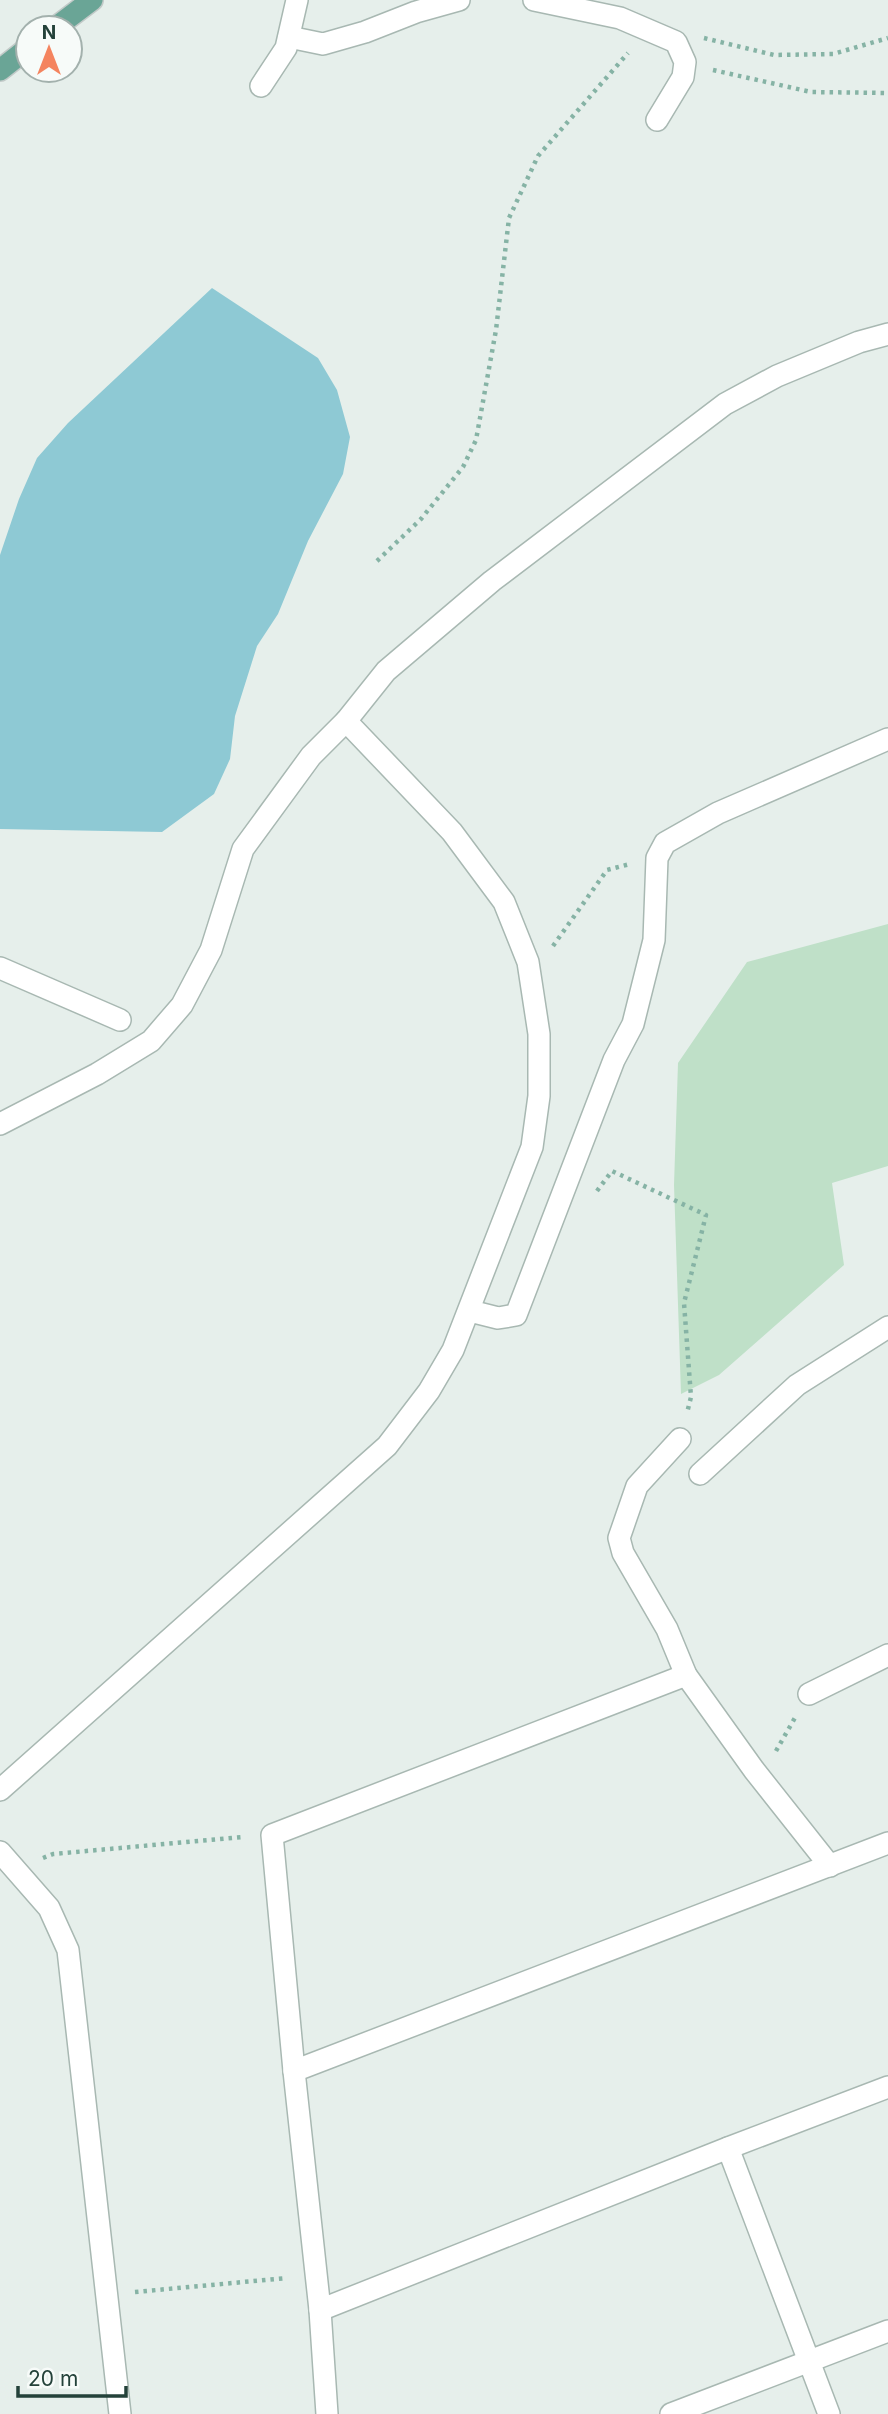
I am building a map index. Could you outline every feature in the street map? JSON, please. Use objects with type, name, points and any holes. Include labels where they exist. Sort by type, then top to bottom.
[{"type":"main road","points":[[74,14],[92,0]]},
{"type":"street","points":[[261,86],[286,48],[297,0]]},
{"type":"street","points":[[289,37],[323,44],[459,0]]},
{"type":"street","points":[[534,0],[620,18],[676,42],[685,62],[683,77],[657,120]]},
{"type":"street","points":[[0,1124],[97,1074],[150,1041],[182,1005],[211,950],[243,849],[311,755],[346,721],[386,671],[492,581],[725,404],[777,376],[859,342],[888,334]]},
{"type":"street","points":[[0,1790],[387,1446],[429,1391],[453,1350],[532,1147],[539,1096],[539,1034],[528,962],[504,902],[452,832],[346,721]]},
{"type":"street","points":[[470,1311],[498,1318],[516,1315],[614,1060],[633,1024],[654,940],[657,858],[665,843],[718,813],[888,739]]},
{"type":"street","points":[[0,968],[120,1020]]},
{"type":"street","points":[[700,1474],[797,1385],[888,1328]]},
{"type":"street","points":[[680,1439],[637,1486],[619,1538],[623,1553],[667,1629],[686,1675],[761,1779],[830,1866]]},
{"type":"street","points":[[809,1694],[888,1655]]},
{"type":"street","points":[[327,2414],[320,2310],[272,1835],[686,1675]]},
{"type":"street","points":[[294,2071],[888,1843]]},
{"type":"street","points":[[0,1852],[49,1908],[68,1950],[120,2414]]},
{"type":"street","points":[[320,2310],[888,2087]]},
{"type":"street","points":[[728,2148],[829,2414]]},
{"type":"street","points":[[671,2414],[888,2331]]},
{"type":"path","points":[[377,561],[421,519],[463,467],[476,440],[496,330],[509,218],[538,156],[649,30]]},
{"type":"path","points":[[676,42],[702,37],[774,55],[833,54],[888,37]]},
{"type":"path","points":[[685,62],[811,92],[888,93]]},
{"type":"path","points":[[531,978],[607,870]]},
{"type":"path","points":[[561,1196],[587,1204],[611,1171],[706,1214],[684,1303],[691,1397],[680,1439]]},
{"type":"path","points":[[761,1779],[809,1694]]},
{"type":"path","points":[[15,1868],[53,1854],[272,1835]]},
{"type":"path","points":[[107,2295],[316,2276]]},
{"type":"green space","points":[[888,924],[888,1166],[832,1183],[844,1265],[719,1375],[681,1394],[674,1185],[678,1063],[747,962]]},
{"type":"water","points":[[212,288],[318,358],[337,390],[350,437],[343,474],[308,541],[278,614],[257,646],[235,716],[230,759],[214,794],[162,832],[0,829],[0,555],[19,499],[37,458],[68,423]]}]
